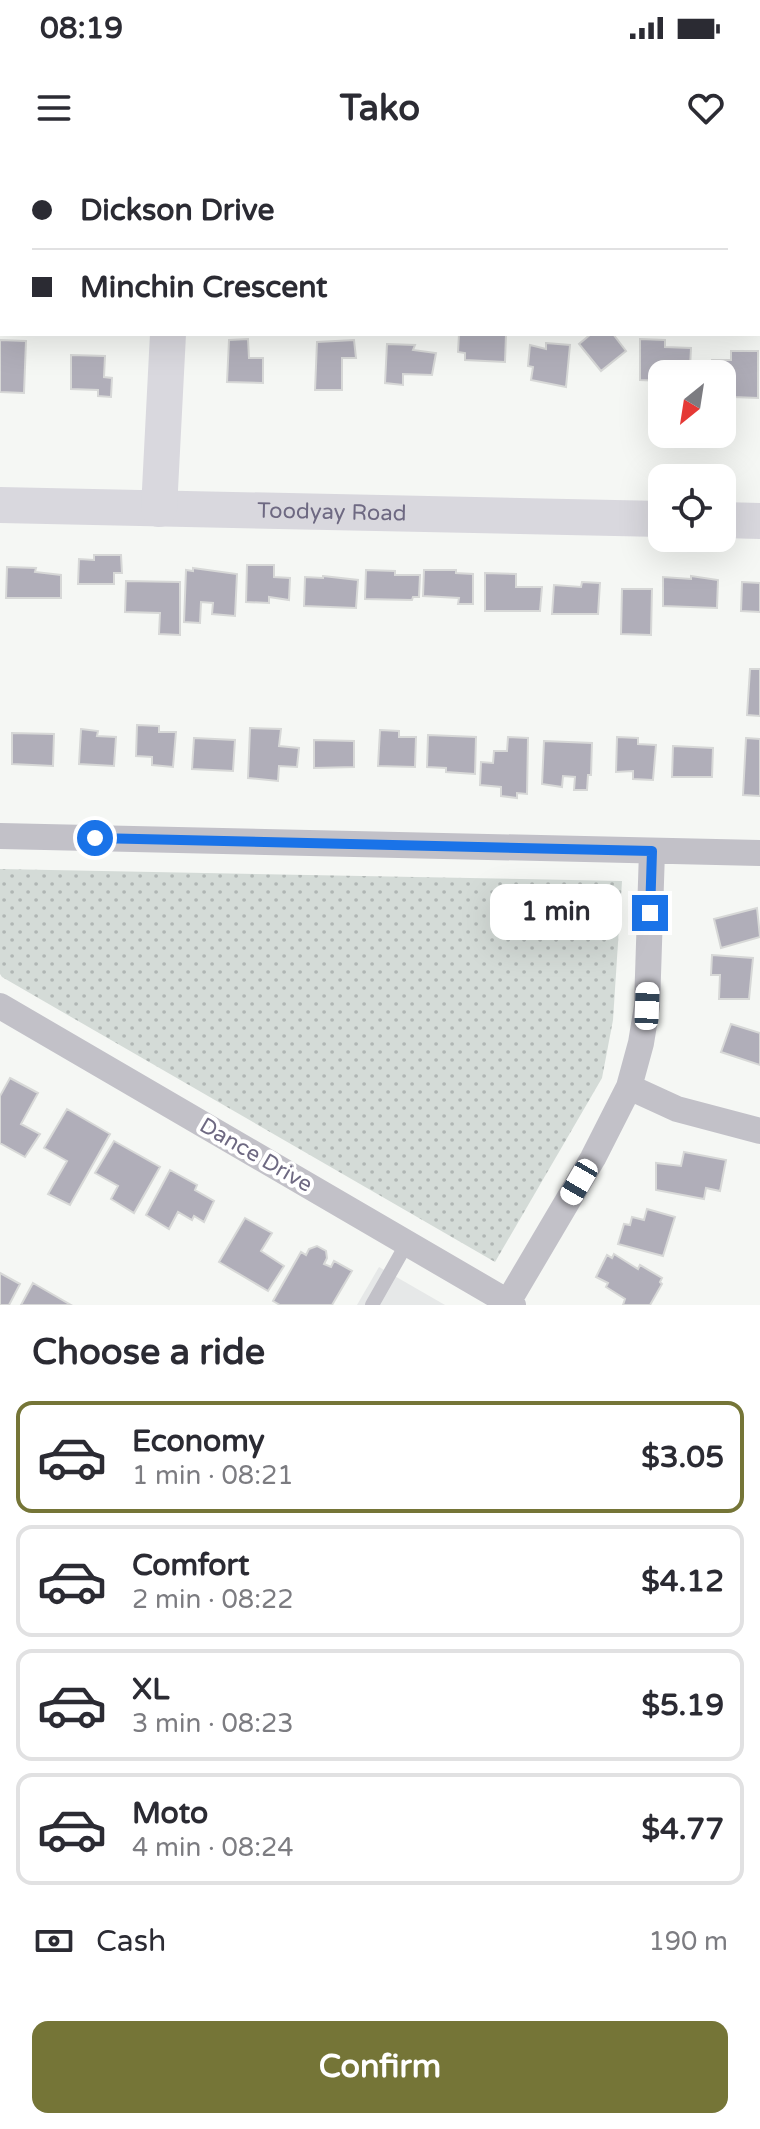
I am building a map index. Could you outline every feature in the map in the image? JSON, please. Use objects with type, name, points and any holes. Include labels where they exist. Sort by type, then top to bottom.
[{"type":"main road","points":[[159,509],[168,336]]},
{"type":"main road","name":"Toodyay Road","points":[[0,505],[648,519]]},
{"type":"main road","points":[[736,520],[760,521]]},
{"type":"street","points":[[0,836],[760,853]]},
{"type":"street","points":[[510,1304],[593,1158],[629,1087],[647,1006],[652,851]]},
{"type":"street","name":"Dance Drive","points":[[0,1006],[510,1304]]},
{"type":"street","points":[[629,1087],[677,1109],[760,1131]]},
{"type":"lane","points":[[372,1305],[407,1243]]},
{"type":"shaded area","points":[[0,869],[622,881],[613,1020],[602,1078],[495,1262],[2,977]]},
{"type":"shaded area","points":[[379,1267],[445,1305],[357,1305]]},
{"type":"building","points":[[459,336],[506,336],[505,362],[465,360],[465,353],[458,352]]},
{"type":"building","points":[[589,336],[615,336],[626,351],[601,371],[579,344]]},
{"type":"building","points":[[248,339],[249,358],[263,358],[263,383],[227,382],[229,340]]},
{"type":"building","points":[[640,339],[665,340],[665,347],[691,348],[690,360],[648,360],[648,380],[640,380]]},
{"type":"building","points":[[0,340],[26,341],[24,393],[0,392]]},
{"type":"building","points":[[354,340],[356,358],[342,358],[342,390],[315,390],[317,342]]},
{"type":"building","points":[[546,343],[570,345],[566,387],[531,380],[533,367],[528,366],[530,345],[546,349]]},
{"type":"building","points":[[387,344],[415,345],[413,350],[436,353],[432,375],[403,374],[403,385],[385,383]]},
{"type":"building","points":[[731,351],[758,351],[758,398],[736,397],[736,360],[731,360]]},
{"type":"building","points":[[71,355],[105,356],[104,377],[112,378],[111,397],[98,396],[98,390],[71,389]]},
{"type":"building","points":[[94,555],[121,555],[122,573],[114,573],[114,584],[78,584],[79,559],[94,560]]},
{"type":"building","points":[[247,565],[274,565],[274,577],[290,578],[289,600],[269,597],[269,603],[246,602]]},
{"type":"building","points":[[7,567],[36,568],[35,572],[61,575],[61,598],[6,598]]},
{"type":"building","points":[[193,568],[237,574],[235,616],[212,614],[213,603],[201,602],[200,623],[184,622],[186,570],[193,571]]},
{"type":"building","points":[[366,570],[420,575],[419,597],[412,600],[365,599]]},
{"type":"building","points":[[424,570],[456,570],[456,573],[473,574],[473,604],[458,604],[459,598],[423,596]]},
{"type":"building","points":[[485,573],[516,574],[516,587],[542,587],[540,611],[485,611]]},
{"type":"building","points":[[691,576],[718,580],[717,608],[663,606],[663,577],[691,579]]},
{"type":"building","points":[[305,577],[358,580],[356,608],[304,606]]},
{"type":"building","points":[[126,581],[180,582],[180,635],[159,634],[160,613],[125,612]]},
{"type":"building","points":[[582,582],[600,583],[598,614],[552,614],[554,585],[581,587]]},
{"type":"building","points":[[742,582],[760,583],[760,612],[741,611]]},
{"type":"building","points":[[622,589],[652,589],[651,635],[621,634]]},
{"type":"building","points":[[750,669],[760,669],[760,716],[747,715]]},
{"type":"building","points":[[137,725],[159,726],[159,732],[176,732],[173,767],[152,765],[152,757],[136,756]]},
{"type":"building","points":[[250,728],[281,729],[279,746],[299,748],[297,767],[279,766],[278,781],[248,778]]},
{"type":"building","points":[[81,729],[98,731],[97,736],[116,737],[114,766],[79,764]]},
{"type":"building","points":[[380,730],[399,731],[399,737],[416,737],[415,767],[378,766]]},
{"type":"building","points":[[12,733],[54,734],[53,766],[12,764]]},
{"type":"building","points":[[428,735],[476,737],[475,774],[427,767]]},
{"type":"building","points":[[508,737],[528,738],[527,794],[517,793],[517,798],[501,796],[501,787],[480,785],[481,762],[493,763],[494,751],[507,751]]},
{"type":"building","points":[[617,737],[638,738],[638,744],[656,745],[653,780],[633,779],[633,771],[616,772]]},
{"type":"building","points":[[194,738],[235,740],[233,771],[192,769]]},
{"type":"building","points":[[746,738],[760,739],[760,796],[743,795]]},
{"type":"building","points":[[314,740],[354,741],[354,767],[314,768]]},
{"type":"building","points":[[544,741],[592,743],[587,790],[574,790],[575,777],[563,776],[562,787],[542,784]]},
{"type":"building","points":[[673,746],[713,748],[712,777],[672,777]]},
{"type":"building","points":[[757,908],[760,937],[721,948],[714,919]]},
{"type":"building","points":[[712,955],[753,958],[749,999],[719,999],[720,975],[711,975]]},
{"type":"building","points":[[731,1024],[760,1033],[760,1065],[721,1052]]},
{"type":"building","points":[[10,1078],[38,1093],[21,1124],[40,1134],[25,1157],[0,1143],[0,1096]]},
{"type":"building","points":[[67,1109],[110,1134],[70,1205],[48,1194],[67,1161],[44,1148]]},
{"type":"building","points":[[114,1141],[160,1167],[134,1213],[111,1199],[118,1186],[95,1173]]},
{"type":"building","points":[[684,1152],[726,1160],[720,1191],[706,1188],[704,1199],[656,1190],[656,1163],[681,1166]]},
{"type":"building","points":[[170,1170],[197,1185],[195,1190],[214,1201],[204,1222],[194,1216],[192,1220],[178,1212],[169,1229],[146,1215]]},
{"type":"building","points":[[647,1209],[675,1217],[663,1256],[618,1244],[624,1224],[630,1225],[632,1217],[644,1220]]},
{"type":"building","points":[[245,1218],[272,1233],[261,1251],[284,1266],[268,1291],[219,1262]]},
{"type":"building","points":[[317,1246],[326,1251],[324,1264],[331,1267],[334,1261],[352,1271],[332,1305],[280,1305],[273,1301],[301,1252],[306,1255],[309,1249]]},
{"type":"building","points":[[614,1254],[638,1269],[640,1265],[662,1278],[662,1284],[650,1305],[623,1305],[625,1299],[606,1287],[608,1283],[596,1277],[607,1255],[612,1258]]},
{"type":"building","points":[[0,1273],[20,1284],[9,1305],[0,1305]]},
{"type":"building","points":[[33,1283],[71,1305],[21,1305]]},
{"type":"route","points":[[95,838],[652,851],[650,913]]}]
